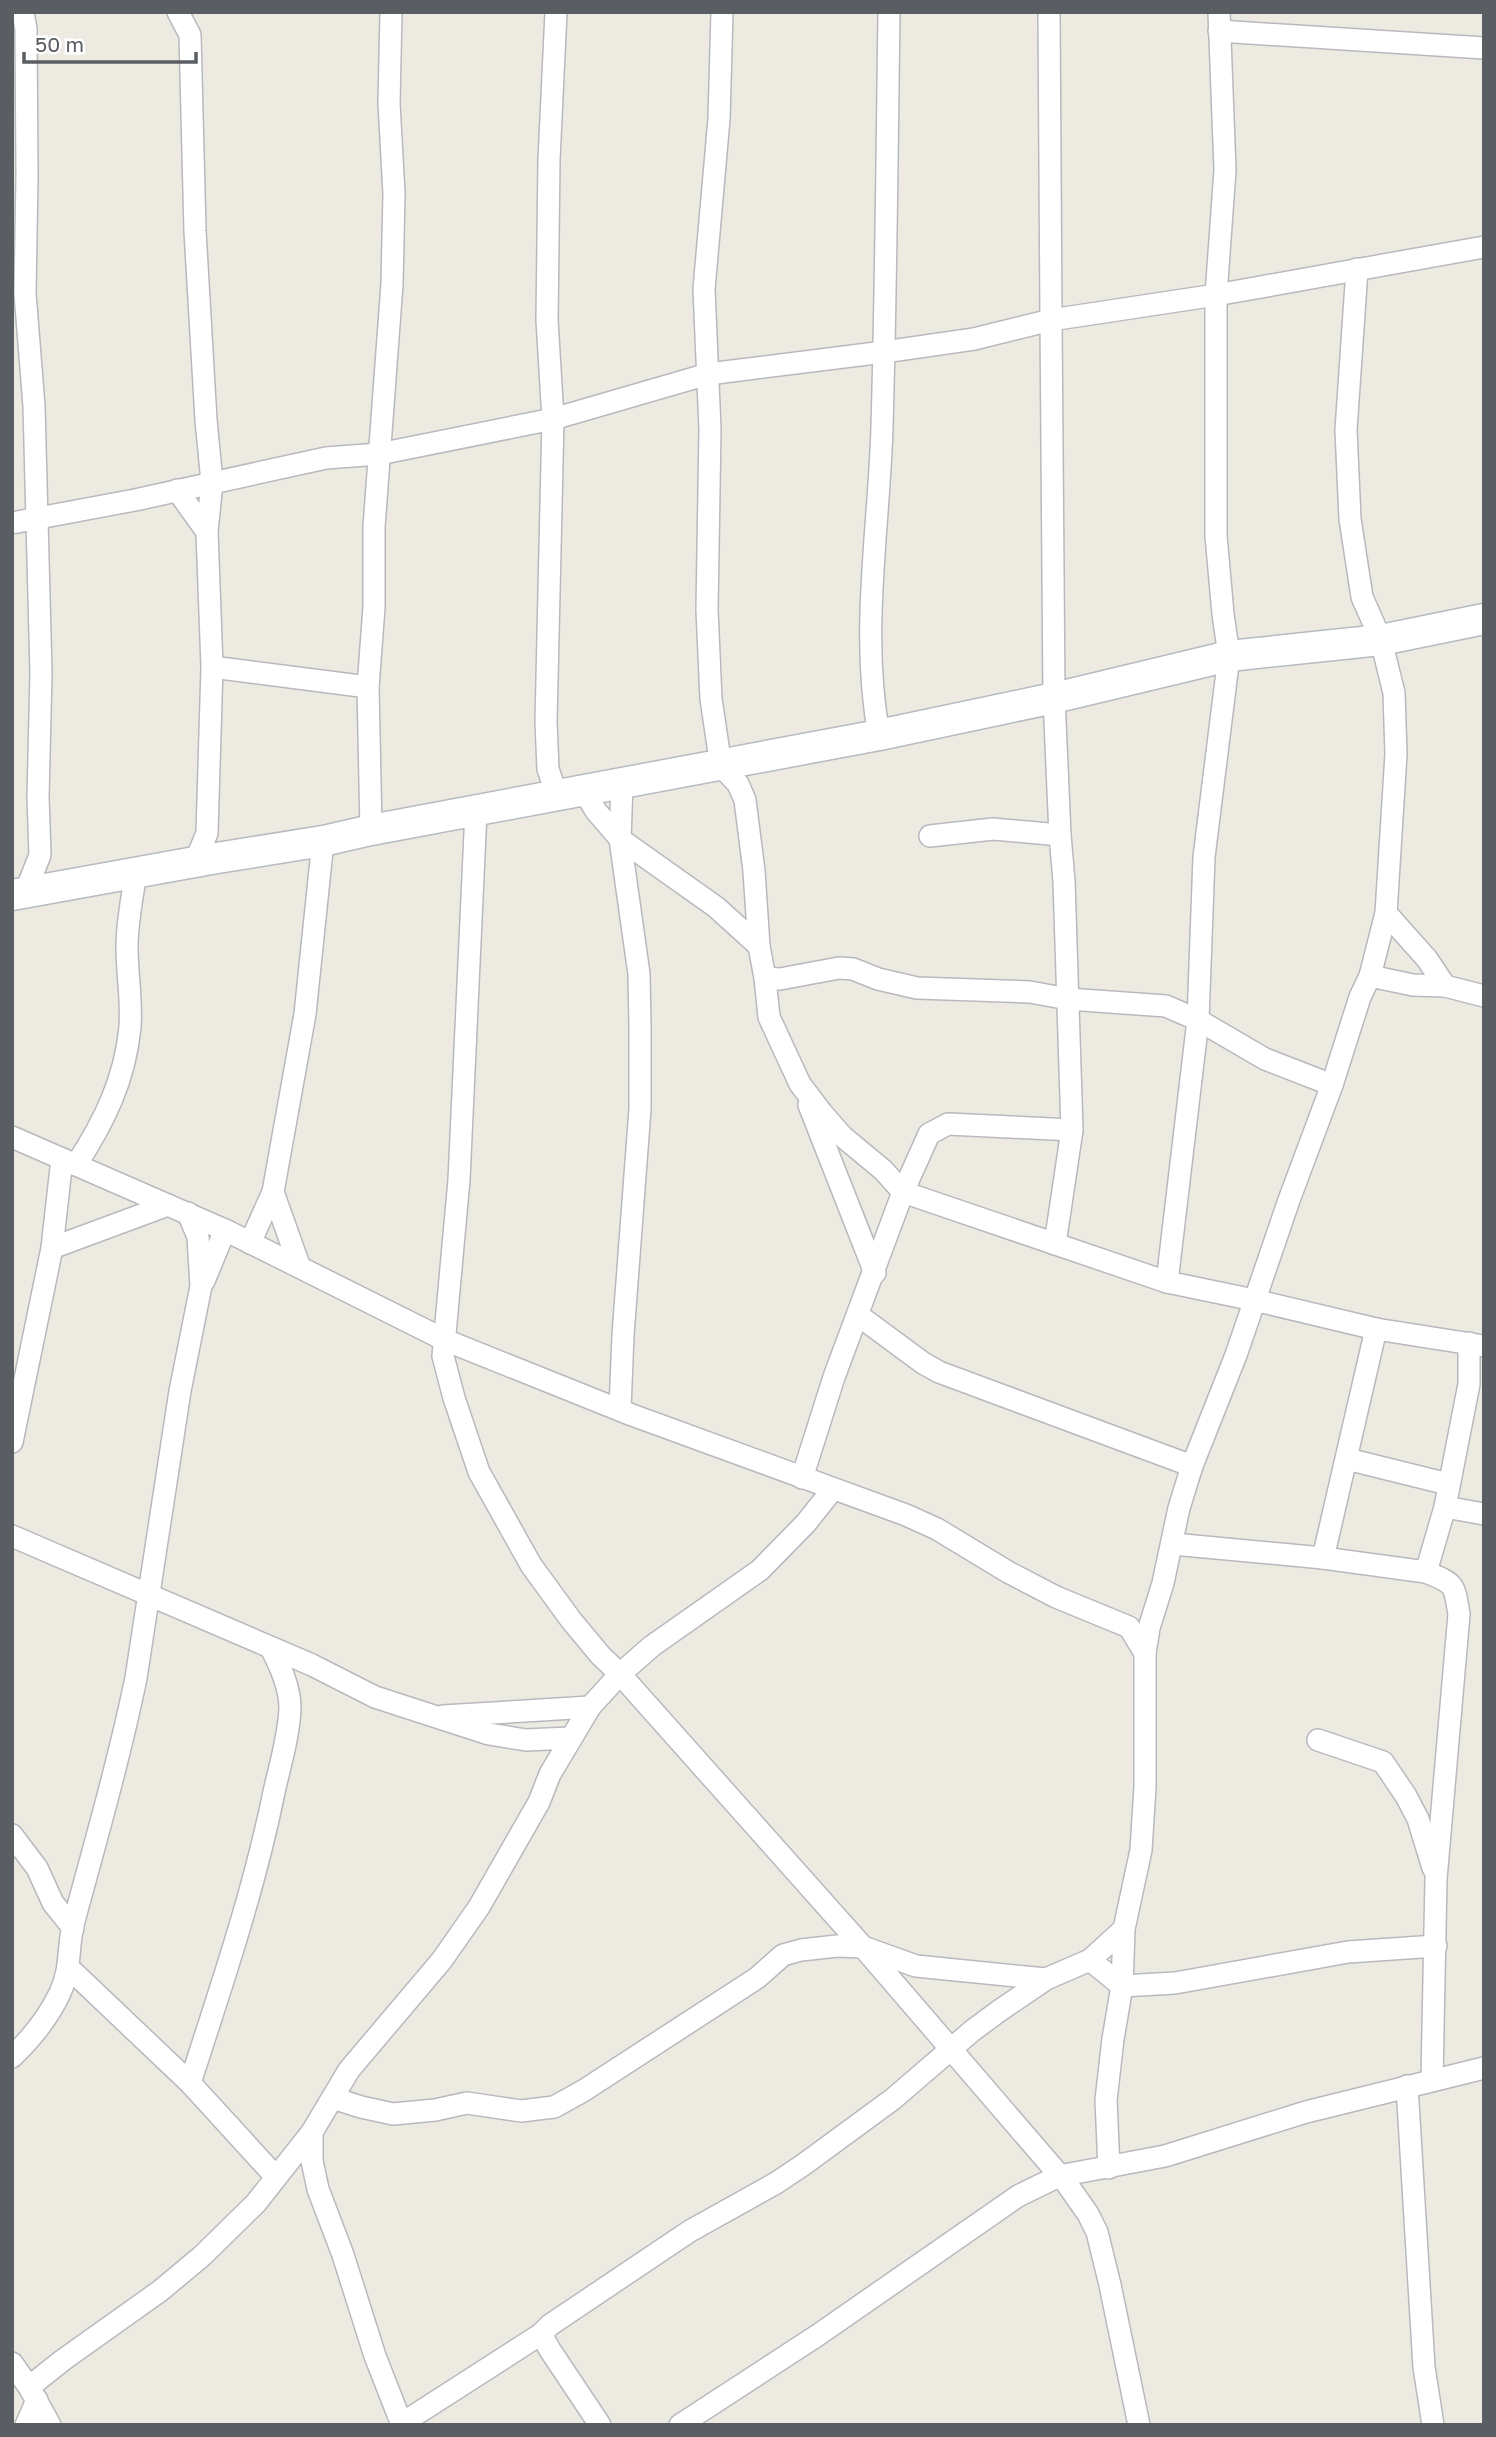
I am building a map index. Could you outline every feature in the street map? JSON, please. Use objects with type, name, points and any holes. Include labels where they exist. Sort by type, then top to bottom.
[{"type":"street","points":[[23,12],[26,29],[25,293],[34,406],[38,517],[40,855],[60,887]]},
{"type":"street","points":[[178,12],[190,35],[195,231],[212,482],[207,532],[212,667],[206,851]]},
{"type":"street","points":[[371,830],[368,687],[374,607],[374,527],[393,284],[394,194],[389,103],[391,12]]},
{"type":"street","points":[[556,12],[549,160],[548,293],[552,419],[546,722],[548,769],[571,794],[596,811],[620,839],[716,907],[759,946]]},
{"type":"street","points":[[722,12],[719,119],[704,289],[708,374],[710,512],[707,610],[711,699],[721,766],[738,784],[745,800],[754,871],[759,946],[769,1017],[800,1084],[874,1273]]},
{"type":"street","points":[[879,735],[872,695],[870,614],[882,426],[889,12]]},
{"type":"street","points":[[1049,12],[1054,698],[1064,881],[1072,1130],[1055,1244]]},
{"type":"street","points":[[1167,1282],[1198,1020],[1204,857],[1229,656],[1216,536],[1216,295],[1225,170],[1219,22],[1484,48]]},
{"type":"street","points":[[12,523],[326,458],[379,454],[552,419],[708,374],[974,338],[1051,320],[1216,295],[1484,247]]},
{"type":"street","points":[[1109,2168],[1106,2101],[1122,1986],[1125,1929],[1141,1850],[1145,1787],[1145,1653],[1154,1609],[1192,1466],[1236,1355],[1332,1085],[1360,997],[1370,976],[1386,913],[1396,754],[1394,693],[1381,640],[1363,597],[1350,519],[1346,430],[1357,270]]},
{"type":"street","points":[[177,490],[207,532]]},
{"type":"street","points":[[19,894],[136,873],[206,851],[323,841],[879,735],[1054,698],[1229,656],[1381,640],[1484,619]]},
{"type":"street","points":[[212,667],[368,687]]},
{"type":"street","points":[[620,1409],[639,1109],[640,1026],[639,974],[620,839],[622,784]]},
{"type":"street","points":[[476,811],[460,1166],[443,1356],[479,1472],[531,1565],[571,1620],[863,1947],[1059,2176],[1088,2214],[1097,2232],[1110,2285],[1139,2425]]},
{"type":"street","points":[[930,836],[993,829],[1060,835]]},
{"type":"street","points":[[250,1243],[273,1192],[304,1014],[323,841]]},
{"type":"street","points":[[19,894],[40,855]]},
{"type":"street","points":[[12,1442],[69,1162],[100,1129],[118,1086],[126,1051],[131,1004],[128,934],[136,873]]},
{"type":"street","points":[[1386,913],[1427,959],[1445,986]]},
{"type":"street","points":[[765,978],[780,979],[839,968],[917,988],[1030,992],[1068,999],[1166,1006],[1198,1020],[1265,1059],[1332,1085]]},
{"type":"street","points":[[1370,976],[1413,985],[1445,986],[1484,996]]},
{"type":"street","points":[[800,1084],[842,1136],[883,1170],[903,1192],[1167,1282],[1376,1329],[1476,1345],[1445,1507],[1426,1572]]},
{"type":"street","points":[[802,1478],[834,1377],[903,1192],[929,1134],[948,1124],[1072,1130]]},
{"type":"street","points":[[12,1137],[225,1230],[444,1340],[802,1478],[906,1515],[947,1535],[1055,1597],[1129,1627],[1145,1653]]},
{"type":"street","points":[[273,1192],[299,1265]]},
{"type":"street","points":[[52,1248],[168,1205]]},
{"type":"street","points":[[188,1213],[198,1237],[201,1286]]},
{"type":"street","points":[[12,2057],[34,2036],[60,1993],[69,1968],[73,1928],[127,1724],[182,1380],[201,1286],[225,1230]]},
{"type":"street","points":[[858,1315],[939,1372],[1192,1466]]},
{"type":"street","points":[[1323,1558],[1376,1329]]},
{"type":"street","points":[[1469,1384],[1484,1364]]},
{"type":"street","points":[[1347,1460],[1448,1484]]},
{"type":"street","points":[[26,2425],[33,2393],[63,2360],[160,2291],[202,2256],[256,2203],[276,2178],[312,2132],[349,2070],[442,1960],[479,1908],[538,1802],[550,1774],[590,1707],[620,1674],[652,1646],[760,1570],[806,1523],[833,1489]]},
{"type":"street","points":[[1445,1507],[1484,1514]]},
{"type":"street","points":[[12,1536],[312,1665],[375,1697],[430,1717],[489,1734],[526,1740],[570,1738]]},
{"type":"street","points":[[1173,1544],[1323,1558],[1426,1572],[1448,1581],[1455,1590],[1459,1614],[1436,1879],[1432,2079]]},
{"type":"street","points":[[1129,1627],[1154,1609]]},
{"type":"street","points":[[190,2083],[240,1932],[283,1751],[290,1707],[286,1685],[271,1648]]},
{"type":"street","points":[[430,1717],[590,1707]]},
{"type":"street","points":[[526,1740],[550,1774]]},
{"type":"street","points":[[1318,1740],[1383,1762],[1418,1819],[1436,1879]]},
{"type":"street","points":[[12,1835],[37,1868],[53,1903],[73,1928]]},
{"type":"street","points":[[312,2132],[312,2161],[318,2189],[343,2255],[375,2356],[402,2425],[541,2334],[628,2271],[803,2165],[893,2099],[999,2011],[1046,1979],[1090,1960],[1125,1929]]},
{"type":"street","points":[[333,2098],[393,2114],[435,2110],[467,2103],[521,2111],[554,2107],[757,1978],[783,1955],[801,1950],[837,1946],[863,1947],[916,1966],[1046,1979]]},
{"type":"street","points":[[1090,1960],[1122,1986],[1175,1983],[1348,1952],[1436,1946]]},
{"type":"street","points":[[69,1968],[190,2083],[276,2178]]},
{"type":"street","points":[[680,2425],[818,2335],[1018,2196],[1059,2176],[1165,2156],[1306,2112],[1484,2068]]},
{"type":"street","points":[[1407,2086],[1424,2367],[1433,2425]]},
{"type":"street","points":[[541,2334],[600,2425]]},
{"type":"street","points":[[12,2364],[33,2393],[50,2425]]}]
